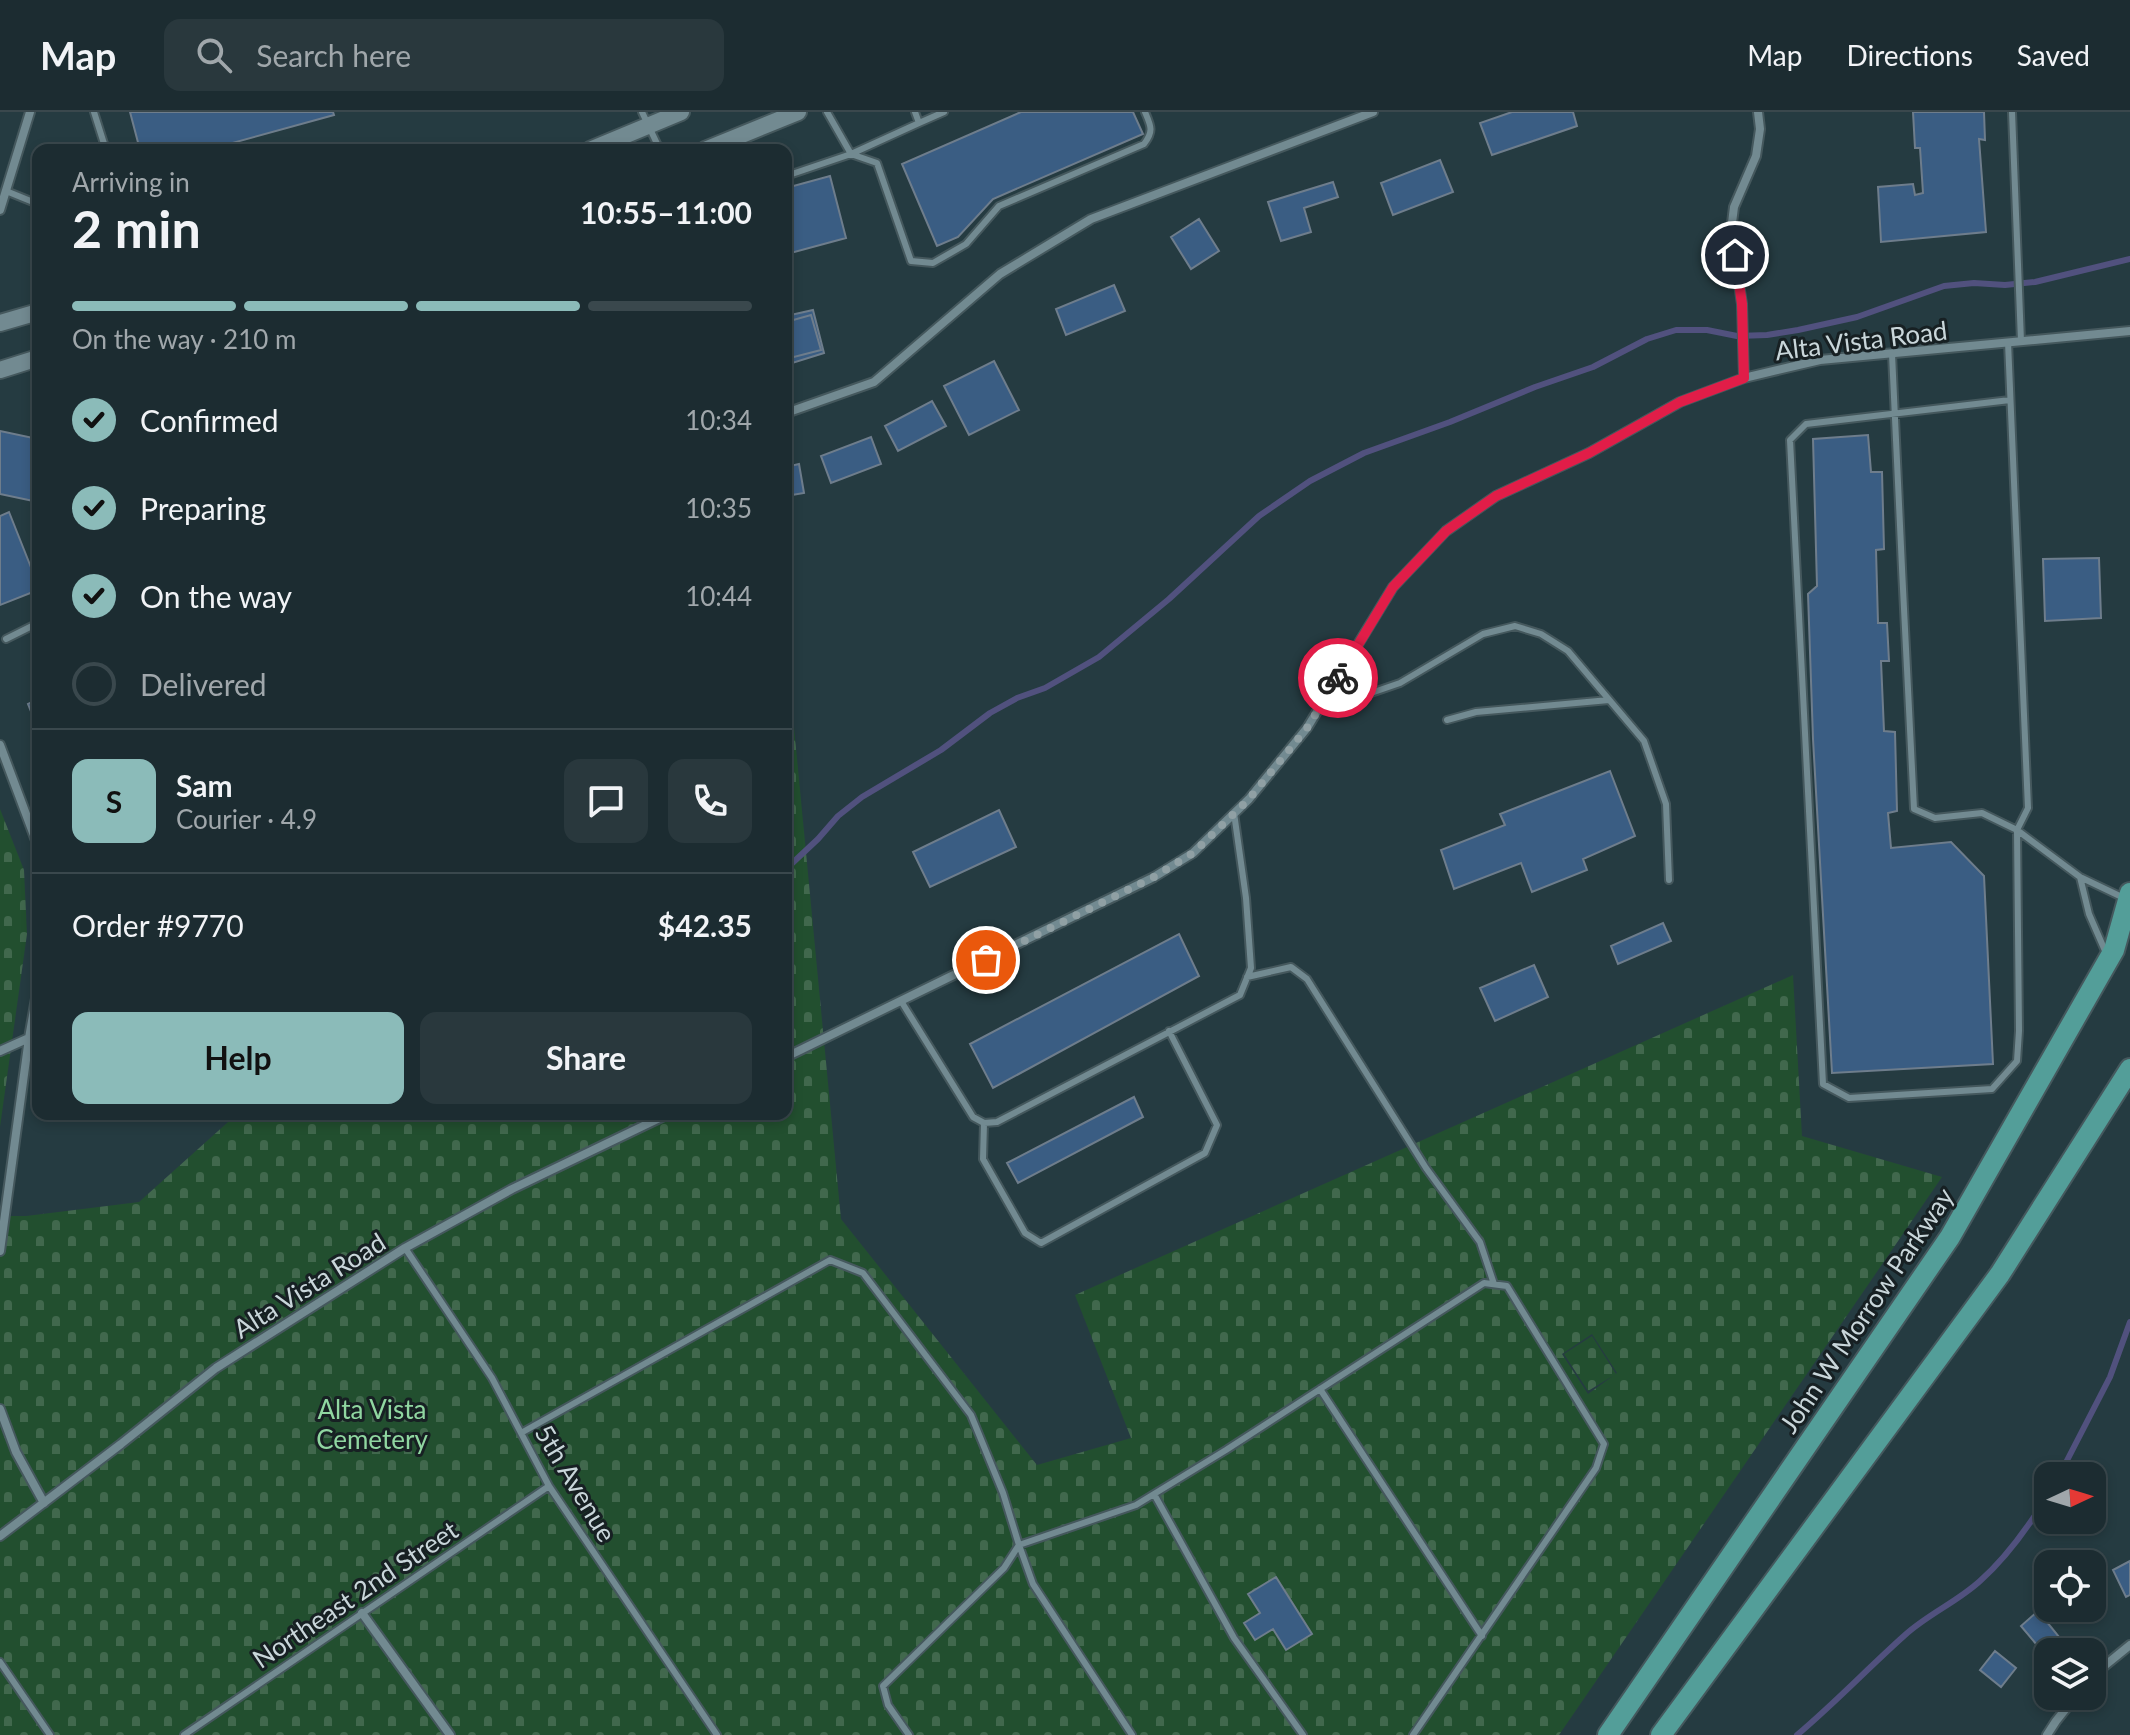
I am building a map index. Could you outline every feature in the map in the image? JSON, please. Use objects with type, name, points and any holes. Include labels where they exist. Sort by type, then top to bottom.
[{"type":"main road","points":[[601,144],[646,119],[681,112]]},
{"type":"main road","points":[[722,144],[798,112]]},
{"type":"main road","points":[[0,323],[32,314]]},
{"type":"main road","points":[[0,370],[32,360]]},
{"type":"main road","name":"John W Morrow Parkway","points":[[1608,1735],[1950,1237],[2114,950],[2129,898]]},
{"type":"main road","points":[[1661,1735],[2000,1274],[2130,1069]]},
{"type":"street","points":[[0,210],[30,112]]},
{"type":"street","points":[[792,411],[874,382],[1000,274],[1091,219],[1373,112]]},
{"type":"street","points":[[1744,378],[1742,304],[1731,231],[1734,207],[1756,156],[1760,129],[1758,112]]},
{"type":"street","name":"Alta Vista Road","points":[[792,1054],[1154,877],[1193,853],[1249,799],[1307,728],[1393,587],[1446,531],[1496,496],[1589,453],[1680,402],[1744,378],[1820,360],[2130,331]]},
{"type":"street","points":[[0,745],[32,830]]},
{"type":"street","points":[[0,1251],[32,1021]]},
{"type":"street","points":[[0,1051],[32,1035]]},
{"type":"street","name":"Alta Vista Road","points":[[0,1536],[216,1368],[405,1248],[512,1189],[656,1120]]},
{"type":"street","points":[[0,1409],[16,1452],[44,1503]]},
{"type":"street","points":[[362,1613],[450,1735]]},
{"type":"street","points":[[2106,1665],[2130,1645]]},
{"type":"street","points":[[2047,1735],[2066,1710]]},
{"type":"lane","points":[[94,112],[104,144]]},
{"type":"lane","points":[[827,112],[851,154],[877,163],[911,261],[933,263],[966,244],[999,206],[1144,144],[1151,135],[1151,125],[1145,112]]},
{"type":"lane","points":[[915,112],[919,123]]},
{"type":"lane","points":[[792,174],[851,154],[944,112]]},
{"type":"lane","points":[[2012,112],[2021,341]]},
{"type":"lane","points":[[646,119],[657,144]]},
{"type":"lane","points":[[6,191],[32,202]]},
{"type":"lane","points":[[2008,342],[2028,808],[2017,830],[2017,1061],[1992,1089],[1849,1098],[1823,1084],[1790,440],[1806,424],[2010,400]]},
{"type":"lane","points":[[1892,354],[1914,809],[1935,818],[1982,813],[2017,830],[2080,877],[2129,898]]},
{"type":"lane","points":[[6,639],[32,626]]},
{"type":"lane","points":[[1327,695],[1371,693],[1400,683],[1483,634],[1515,626],[1541,634],[1568,651],[1644,741],[1666,804],[1669,880]]},
{"type":"lane","points":[[1447,720],[1476,712],[1609,700]]},
{"type":"lane","points":[[901,1001],[973,1117],[984,1123],[997,1122],[1240,995],[1251,968],[1246,898],[1234,813]]},
{"type":"lane","points":[[2080,877],[2089,914],[2109,959]]},
{"type":"lane","points":[[1247,977],[1291,967],[1307,979],[1426,1168],[1480,1242],[1494,1284]]},
{"type":"lane","points":[[984,1123],[983,1159],[1025,1233],[1041,1243],[1205,1153],[1217,1125],[1169,1031]]},
{"type":"lane","name":"5th Avenue","points":[[405,1248],[492,1378],[549,1486],[717,1735]]},
{"type":"lane","points":[[521,1433],[830,1260],[863,1273],[971,1415],[1003,1493],[1033,1584],[1132,1735]]},
{"type":"lane","points":[[909,1735],[888,1705],[883,1686],[1004,1568],[1019,1545],[1136,1505],[1484,1283],[1507,1286],[1604,1444],[1596,1468],[1413,1735]]},
{"type":"lane","points":[[1320,1389],[1482,1636]]},
{"type":"lane","name":"Northeast 2nd Street","points":[[184,1735],[549,1486]]},
{"type":"lane","points":[[1154,1494],[1234,1638],[1303,1735]]},
{"type":"lane","points":[[0,1662],[50,1735]]},
{"type":"green space","name":"Alta Vista Cemetery","points":[[792,706],[841,1219],[1037,1465],[1131,1438],[1075,1295],[1793,975],[1802,1136],[1942,1177],[1559,1735],[0,1735],[0,1216],[26,1216],[139,1202],[230,1120],[792,1120]],"holes":[[[1592,1334],[1617,1373],[1588,1394],[1562,1354]]]},
{"type":"green space","points":[[0,809],[24,870],[27,934],[0,1127]]},
{"type":"green space","points":[[1592,1336],[1616,1374],[1588,1391],[1564,1354]]},
{"type":"building","points":[[130,112],[333,112],[334,115],[229,144],[138,144]]},
{"type":"building","points":[[1021,112],[1133,112],[1143,134],[993,199],[958,237],[937,246],[902,164]]},
{"type":"building","points":[[1512,112],[1573,112],[1577,126],[1492,155],[1480,123]]},
{"type":"building","points":[[1913,112],[1984,112],[1985,140],[1979,139],[1986,232],[1881,242],[1878,187],[1913,184],[1915,195],[1923,193],[1920,148],[1915,148]]},
{"type":"building","points":[[1440,160],[1453,192],[1393,215],[1381,183]]},
{"type":"building","points":[[830,176],[846,238],[792,253],[792,186]]},
{"type":"building","points":[[1333,182],[1338,197],[1304,208],[1311,232],[1281,241],[1268,202]]},
{"type":"building","points":[[1199,219],[1219,251],[1191,269],[1171,237]]},
{"type":"building","points":[[1114,285],[1125,311],[1066,335],[1056,309]]},
{"type":"building","points":[[813,310],[824,353],[792,363],[792,315]]},
{"type":"building","points":[[811,315],[821,350],[792,357],[792,320]]},
{"type":"building","points":[[994,361],[1019,410],[969,435],[944,386]]},
{"type":"building","points":[[932,401],[946,426],[898,451],[885,426]]},
{"type":"building","points":[[0,431],[32,438],[32,501],[0,494]]},
{"type":"building","points":[[1868,435],[1871,472],[1882,472],[1884,549],[1876,550],[1878,623],[1887,623],[1889,661],[1881,661],[1884,731],[1895,732],[1897,811],[1888,813],[1891,848],[1951,842],[1984,876],[1993,1064],[1832,1073],[1808,594],[1817,586],[1813,439]]},
{"type":"building","points":[[871,437],[881,464],[831,483],[821,456]]},
{"type":"building","points":[[799,464],[804,493],[792,495],[792,466]]},
{"type":"building","points":[[9,512],[32,570],[32,592],[0,605],[0,516]]},
{"type":"building","points":[[2099,558],[2101,618],[2045,621],[2043,559]]},
{"type":"building","points":[[1610,771],[1635,836],[1583,859],[1587,870],[1532,892],[1521,863],[1454,889],[1441,850],[1505,825],[1500,814]]},
{"type":"building","points":[[999,810],[1016,847],[930,887],[913,852]]},
{"type":"building","points":[[1663,923],[1671,941],[1618,964],[1611,946]]},
{"type":"building","points":[[1179,934],[1199,976],[993,1088],[970,1044]]},
{"type":"building","points":[[1534,965],[1548,997],[1495,1021],[1480,988]]},
{"type":"building","points":[[1134,1097],[1143,1117],[1018,1183],[1007,1163]]},
{"type":"building","points":[[2130,1561],[2130,1595],[2126,1597],[2113,1570]]},
{"type":"building","points":[[1276,1577],[1312,1634],[1286,1650],[1273,1629],[1255,1640],[1244,1623],[1260,1613],[1248,1594]]},
{"type":"building","points":[[2034,1615],[2034,1622],[2047,1622],[2060,1638],[2034,1638],[2034,1642],[2021,1626]]},
{"type":"building","points":[[1995,1651],[2016,1668],[2001,1687],[1980,1670]]},
{"type":"waterway","points":[[792,863],[838,816],[862,797],[941,750],[990,713],[1017,698],[1045,688],[1099,657],[1169,599],[1259,516],[1310,481],[1364,453],[1593,367],[1647,339],[1676,330],[1707,330],[1737,336],[1767,335],[1857,317],[1944,286],[2035,282],[2130,259]]},
{"type":"waterway","points":[[2066,1462],[2110,1377],[2130,1322]]},
{"type":"waterway","points":[[1797,1735],[1905,1635],[1990,1572],[2034,1516]]},
{"type":"way so far","points":[[986,960],[1154,877],[1193,853],[1249,799],[1307,728],[1338,678]]},
{"type":"route","points":[[1338,678],[1393,587],[1446,531],[1496,496],[1589,453],[1680,402],[1744,378],[1742,304],[1735,255]]}]
